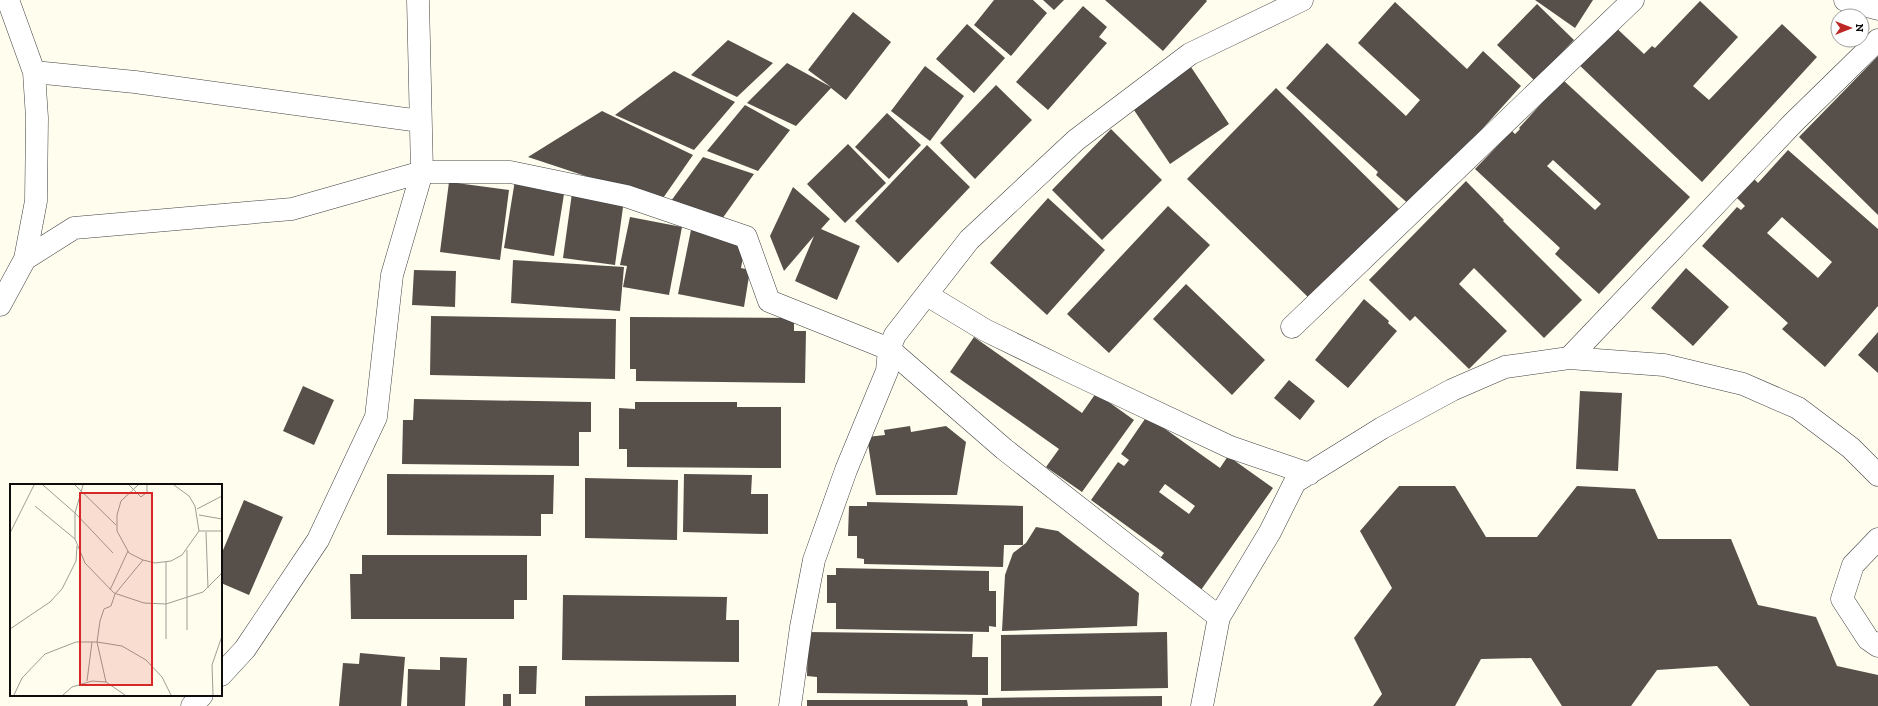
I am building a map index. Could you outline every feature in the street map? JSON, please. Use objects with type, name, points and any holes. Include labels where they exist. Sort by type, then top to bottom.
[{"type":"street","points":[[0,305],[25,259],[36,201],[37,118],[34,72],[8,0]]},
{"type":"street","points":[[222,674],[245,648],[318,540],[376,417],[392,275],[422,172],[418,0]]},
{"type":"street","points":[[790,706],[801,627],[814,560],[846,470],[887,371],[889,349],[895,335],[969,240],[1076,140],[1190,54],[1302,0]]},
{"type":"street","points":[[1292,327],[1633,0]]},
{"type":"street","points":[[1845,0],[1878,9]]},
{"type":"street","points":[[1569,358],[1794,122],[1878,40]]},
{"type":"street","points":[[34,72],[134,82],[420,121]]},
{"type":"street","points":[[25,259],[74,228],[292,209],[422,172],[518,174],[626,196],[746,236],[769,301],[889,349],[1004,449],[1219,617]]},
{"type":"street","points":[[927,295],[985,330],[1230,447],[1309,474]]},
{"type":"street","points":[[1202,706],[1219,617],[1270,532],[1295,482],[1382,428],[1452,390],[1505,367],[1569,358],[1664,365],[1743,384],[1798,408],[1851,448],[1878,475]]},
{"type":"street","points":[[1878,539],[1853,565],[1842,599],[1868,639],[1878,646]]},
{"type":"street","points":[[192,706],[201,696]]},
{"type":"building","points":[[994,0],[1033,0],[1047,13],[1011,56],[974,25]]},
{"type":"building","points":[[1043,0],[1064,0],[1054,10]]},
{"type":"building","points":[[1105,0],[1206,0],[1207,1],[1163,51]]},
{"type":"building","points":[[1535,0],[1593,0],[1575,28]]},
{"type":"building","points":[[1700,1],[1738,37],[1693,86],[1709,100],[1782,24],[1817,57],[1702,182],[1575,61],[1611,23],[1644,54],[1652,46],[1655,48]]},
{"type":"building","points":[[1395,2],[1467,69],[1483,51],[1521,86],[1412,207],[1376,175],[1378,172],[1286,88],[1327,43],[1406,116],[1420,100],[1358,43]]},
{"type":"building","points":[[1537,4],[1574,40],[1535,81],[1497,45]]},
{"type":"building","points":[[1083,6],[1107,27],[1099,37],[1107,43],[1048,110],[1016,82]]},
{"type":"building","points":[[853,12],[891,42],[846,100],[831,88],[796,126],[747,103],[787,63],[831,87],[808,70]]},
{"type":"building","points":[[967,24],[1005,58],[974,93],[936,59]]},
{"type":"building","points":[[728,40],[773,63],[737,97],[691,75]]},
{"type":"building","points":[[1878,56],[1878,215],[1799,137]]},
{"type":"building","points":[[925,66],[964,96],[930,141],[891,111]]},
{"type":"building","points":[[1191,67],[1229,124],[1170,164],[1132,107]]},
{"type":"building","points":[[674,71],[735,102],[694,150],[615,115]]},
{"type":"building","points":[[1563,80],[1690,197],[1599,294],[1555,254],[1560,248],[1475,169],[1512,131],[1515,134],[1520,129],[1519,128]],"holes":[[[1553,160],[1601,204],[1595,210],[1547,166]]]},
{"type":"building","points":[[996,85],[1032,120],[975,179],[940,143]]},
{"type":"building","points":[[1276,88],[1400,210],[1312,301],[1187,179]]},
{"type":"building","points":[[745,105],[790,130],[758,171],[707,151]]},
{"type":"building","points":[[602,111],[693,155],[661,201],[528,157]]},
{"type":"building","points":[[887,113],[921,145],[889,179],[855,147]]},
{"type":"building","points":[[1111,129],[1162,180],[1102,240],[1052,190]]},
{"type":"building","points":[[848,144],[886,183],[845,223],[807,184]]},
{"type":"building","points":[[927,145],[970,187],[898,263],[855,221]]},
{"type":"building","points":[[1788,150],[1878,229],[1878,306],[1825,367],[1782,329],[1788,323],[1702,246],[1737,207],[1741,210],[1745,206],[1737,198],[1754,179],[1758,183]],"holes":[[[1782,217],[1832,262],[1818,278],[1767,233]]]},
{"type":"building","points":[[703,157],[754,174],[722,219],[671,201]]},
{"type":"building","points":[[515,180],[565,188],[554,256],[504,248]]},
{"type":"building","points":[[1466,181],[1504,220],[1503,221],[1582,300],[1544,338],[1474,268],[1459,284],[1507,331],[1469,369],[1415,316],[1410,321],[1369,280]]},
{"type":"building","points":[[449,182],[509,190],[500,260],[440,252]]},
{"type":"building","points":[[793,187],[830,219],[821,229],[860,246],[837,300],[795,281],[814,236],[784,271],[770,236]]},
{"type":"building","points":[[572,193],[624,200],[615,265],[563,258]]},
{"type":"building","points":[[1048,198],[1105,250],[1047,315],[990,263]]},
{"type":"building","points":[[1168,206],[1210,245],[1109,353],[1067,314]]},
{"type":"building","points":[[630,217],[682,227],[669,295],[623,287],[627,266],[620,265]]},
{"type":"building","points":[[691,230],[746,241],[741,268],[750,270],[744,307],[678,294]]},
{"type":"building","points":[[513,260],[624,267],[620,311],[511,303]]},
{"type":"building","points":[[1686,268],[1729,307],[1693,346],[1651,308]]},
{"type":"building","points":[[414,270],[456,271],[455,307],[412,305]]},
{"type":"building","points":[[1186,284],[1265,360],[1232,395],[1153,319]]},
{"type":"building","points":[[1364,299],[1389,321],[1388,323],[1397,331],[1348,388],[1315,360]]},
{"type":"building","points":[[431,316],[616,319],[615,379],[430,375]]},
{"type":"building","points":[[630,317],[794,318],[794,331],[806,331],[805,383],[636,381],[636,369],[630,369]]},
{"type":"building","points":[[1878,332],[1878,373],[1858,355]]},
{"type":"building","points":[[974,337],[1082,413],[1096,393],[1134,420],[1082,492],[1046,467],[1059,449],[950,372]]},
{"type":"building","points":[[1289,380],[1315,401],[1300,420],[1274,398]]},
{"type":"building","points":[[303,386],[334,400],[314,445],[283,431]]},
{"type":"building","points":[[1580,391],[1622,393],[1618,471],[1576,469]]},
{"type":"building","points":[[414,399],[591,402],[591,432],[579,432],[579,466],[402,464],[403,420],[413,420]]},
{"type":"building","points":[[635,402],[737,402],[737,407],[781,407],[781,468],[627,467],[627,449],[619,449],[619,408],[635,409]]},
{"type":"building","points":[[1147,416],[1220,468],[1228,456],[1273,488],[1201,590],[1159,560],[1164,553],[1091,500],[1118,462],[1124,466],[1129,460],[1121,454]],"holes":[[[1165,484],[1195,506],[1189,514],[1159,492]]]},
{"type":"building","points":[[910,426],[911,432],[946,426],[966,442],[957,495],[876,495],[867,437],[885,435],[884,430]]},
{"type":"building","points":[[387,474],[554,475],[553,514],[541,514],[541,536],[387,535]]},
{"type":"building","points":[[684,474],[752,475],[751,494],[768,494],[768,534],[683,532]]},
{"type":"building","points":[[585,478],[678,480],[677,540],[585,538]]},
{"type":"building","points":[[1399,486],[1455,486],[1486,537],[1537,537],[1577,486],[1635,489],[1658,539],[1731,539],[1758,605],[1816,617],[1837,666],[1878,675],[1878,706],[1750,706],[1717,666],[1657,670],[1631,706],[1562,706],[1531,658],[1481,659],[1455,706],[1373,706],[1382,694],[1354,638],[1392,588],[1360,531]]},
{"type":"building","points":[[244,500],[283,517],[249,595],[222,583],[222,553]]},
{"type":"building","points":[[867,502],[1023,506],[1023,545],[1004,545],[1003,567],[864,564],[864,559],[857,558],[857,536],[848,536],[849,506],[867,506]]},
{"type":"building","points":[[1036,527],[1058,531],[1139,593],[1137,626],[1002,631],[1005,575],[1013,553],[1026,543]]},
{"type":"building","points":[[362,555],[527,555],[527,600],[514,600],[514,619],[351,619],[350,574],[362,574]]},
{"type":"building","points":[[836,568],[989,571],[989,591],[996,591],[996,627],[989,626],[989,632],[836,629],[836,603],[827,603],[827,575],[836,575]]},
{"type":"building","points":[[563,595],[727,597],[726,620],[739,620],[739,662],[562,660]]},
{"type":"building","points":[[808,632],[973,634],[972,657],[988,657],[988,695],[817,693],[817,677],[807,676]]},
{"type":"building","points":[[1167,632],[1168,688],[1001,691],[1001,635]]},
{"type":"building","points":[[360,653],[405,657],[401,706],[339,706],[343,663],[359,664]]},
{"type":"building","points":[[440,657],[467,658],[465,706],[407,706],[408,669],[440,670]]},
{"type":"building","points":[[519,666],[537,666],[536,694],[519,694]]},
{"type":"building","points":[[503,694],[511,694],[511,706],[503,706]]},
{"type":"building","points":[[736,695],[736,706],[585,706],[585,696]]},
{"type":"building","points":[[1162,696],[1162,706],[982,706],[982,698]]},
{"type":"building","points":[[807,700],[967,700],[968,706],[807,706]]}]
